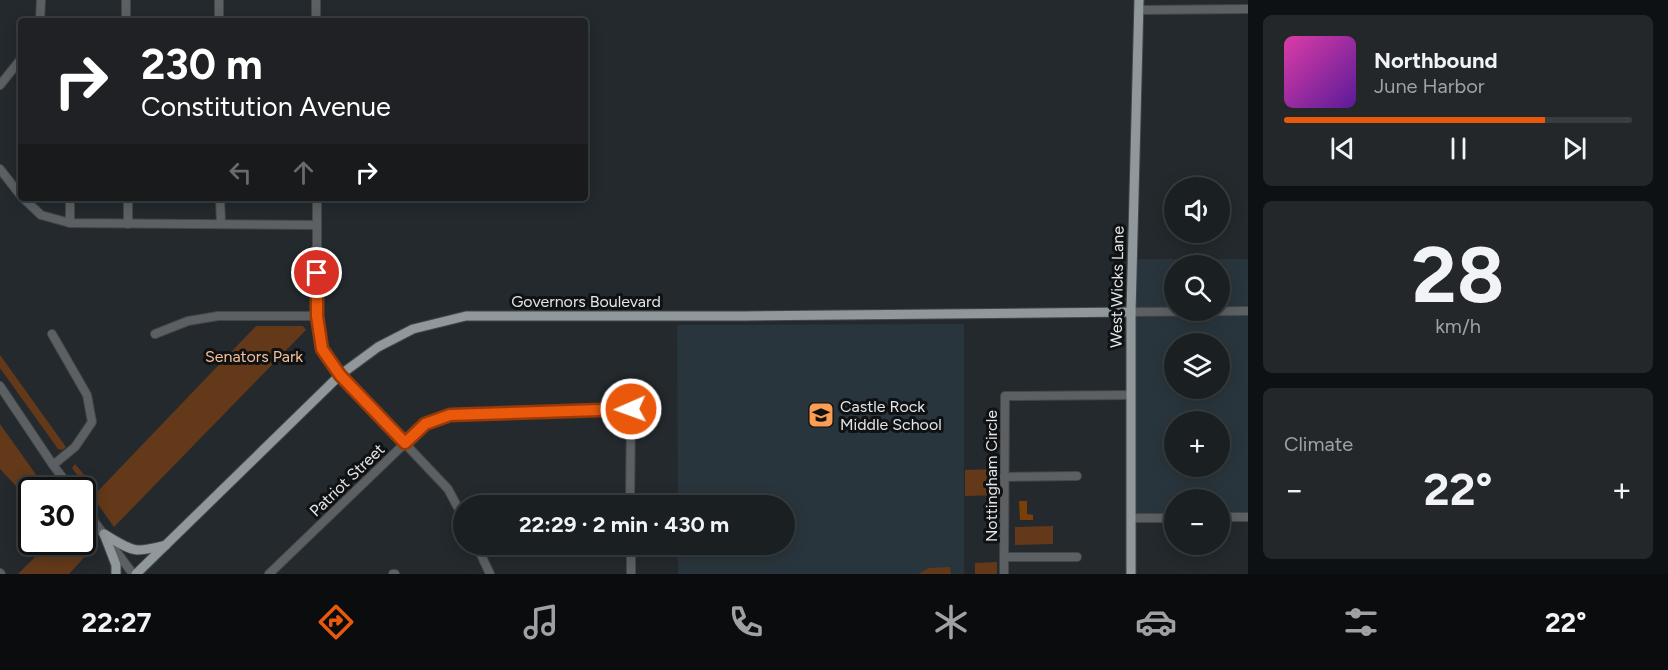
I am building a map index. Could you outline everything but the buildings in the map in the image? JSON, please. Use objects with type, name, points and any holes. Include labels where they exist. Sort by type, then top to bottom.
[{"type":"main road","name":"West Wicks Lane","points":[[1131,574],[1131,312],[1139,5]]},
{"type":"main road","name":"Governors Boulevard","points":[[134,574],[340,375],[378,347],[412,329],[466,316],[1131,312]]},
{"type":"main road","points":[[104,534],[132,550],[140,551],[166,544]]},
{"type":"main road","points":[[104,534],[116,565],[116,574]]},
{"type":"street","points":[[40,18],[41,0]]},
{"type":"street","points":[[126,0],[126,18]]},
{"type":"street","points":[[219,0],[219,18]]},
{"type":"street","points":[[316,0],[316,18]]},
{"type":"street","points":[[1139,5],[1248,9]]},
{"type":"street","points":[[0,85],[18,63]]},
{"type":"street","points":[[0,169],[18,192]]},
{"type":"street","points":[[26,201],[41,214],[70,223],[317,225]]},
{"type":"street","points":[[70,201],[70,223]]},
{"type":"street","points":[[128,201],[128,224]]},
{"type":"street","points":[[220,201],[221,224]]},
{"type":"street","points":[[317,201],[317,316],[322,349],[340,375],[448,489],[453,498]]},
{"type":"street","points":[[1131,312],[1248,311]]},
{"type":"street","points":[[155,334],[188,321],[219,316],[317,316]]},
{"type":"street","points":[[52,334],[87,395],[92,422],[75,447],[53,465]]},
{"type":"street","points":[[0,386],[62,477]]},
{"type":"street","name":"Nottingham Circle","points":[[1004,574],[1005,396],[1131,395]]},
{"type":"street","name":"Patriot Street","points":[[269,574],[425,424],[450,415],[631,409],[630,495]]},
{"type":"street","points":[[1004,477],[1077,476]]},
{"type":"street","points":[[1230,518],[1248,517]]},
{"type":"street","points":[[1131,518],[1164,518]]},
{"type":"street","points":[[96,523],[134,574]]},
{"type":"street","points":[[481,555],[490,574]]},
{"type":"street","points":[[631,555],[631,574]]},
{"type":"street","points":[[1004,557],[1077,557]]},
{"type":"shaded area","points":[[1132,259],[1164,259],[1164,321],[1230,321],[1230,259],[1248,259],[1248,517],[1230,517],[1230,489],[1164,489],[1164,518],[1131,518]]},
{"type":"shaded area","name":"Castle Rock Middle School","points":[[964,324],[964,574],[678,574],[678,555],[795,555],[795,495],[678,495],[677,325]]},
{"type":"shaded area","points":[[1019,501],[1027,501],[1027,514],[1033,515],[1033,520],[1020,520]]},
{"type":"green space","name":"Senators Park","points":[[256,326],[303,326],[306,330],[114,527],[96,502],[96,489],[98,491]]},
{"type":"green space","points":[[0,355],[66,447],[62,450],[58,449],[0,368]]},
{"type":"green space","points":[[0,424],[38,477],[18,477],[18,488],[0,469]]},
{"type":"green space","name":"Senators Park","points":[[75,464],[86,477],[78,477],[72,468]]},
{"type":"green space","points":[[998,469],[999,495],[965,496],[965,470]]},
{"type":"green space","points":[[1053,526],[1053,544],[1015,545],[1015,527]]},
{"type":"green space","points":[[37,555],[86,555],[69,574],[18,574]]},
{"type":"green space","points":[[997,562],[997,574],[975,574],[975,563]]},
{"type":"green space","points":[[950,567],[951,574],[918,574],[929,568]]},
{"type":"place","name":"Castle Rock Middle School","points":[[821,415]]},
{"type":"route","points":[[317,273],[317,316],[322,349],[340,375],[405,443],[425,424],[450,415],[631,409]]}]
